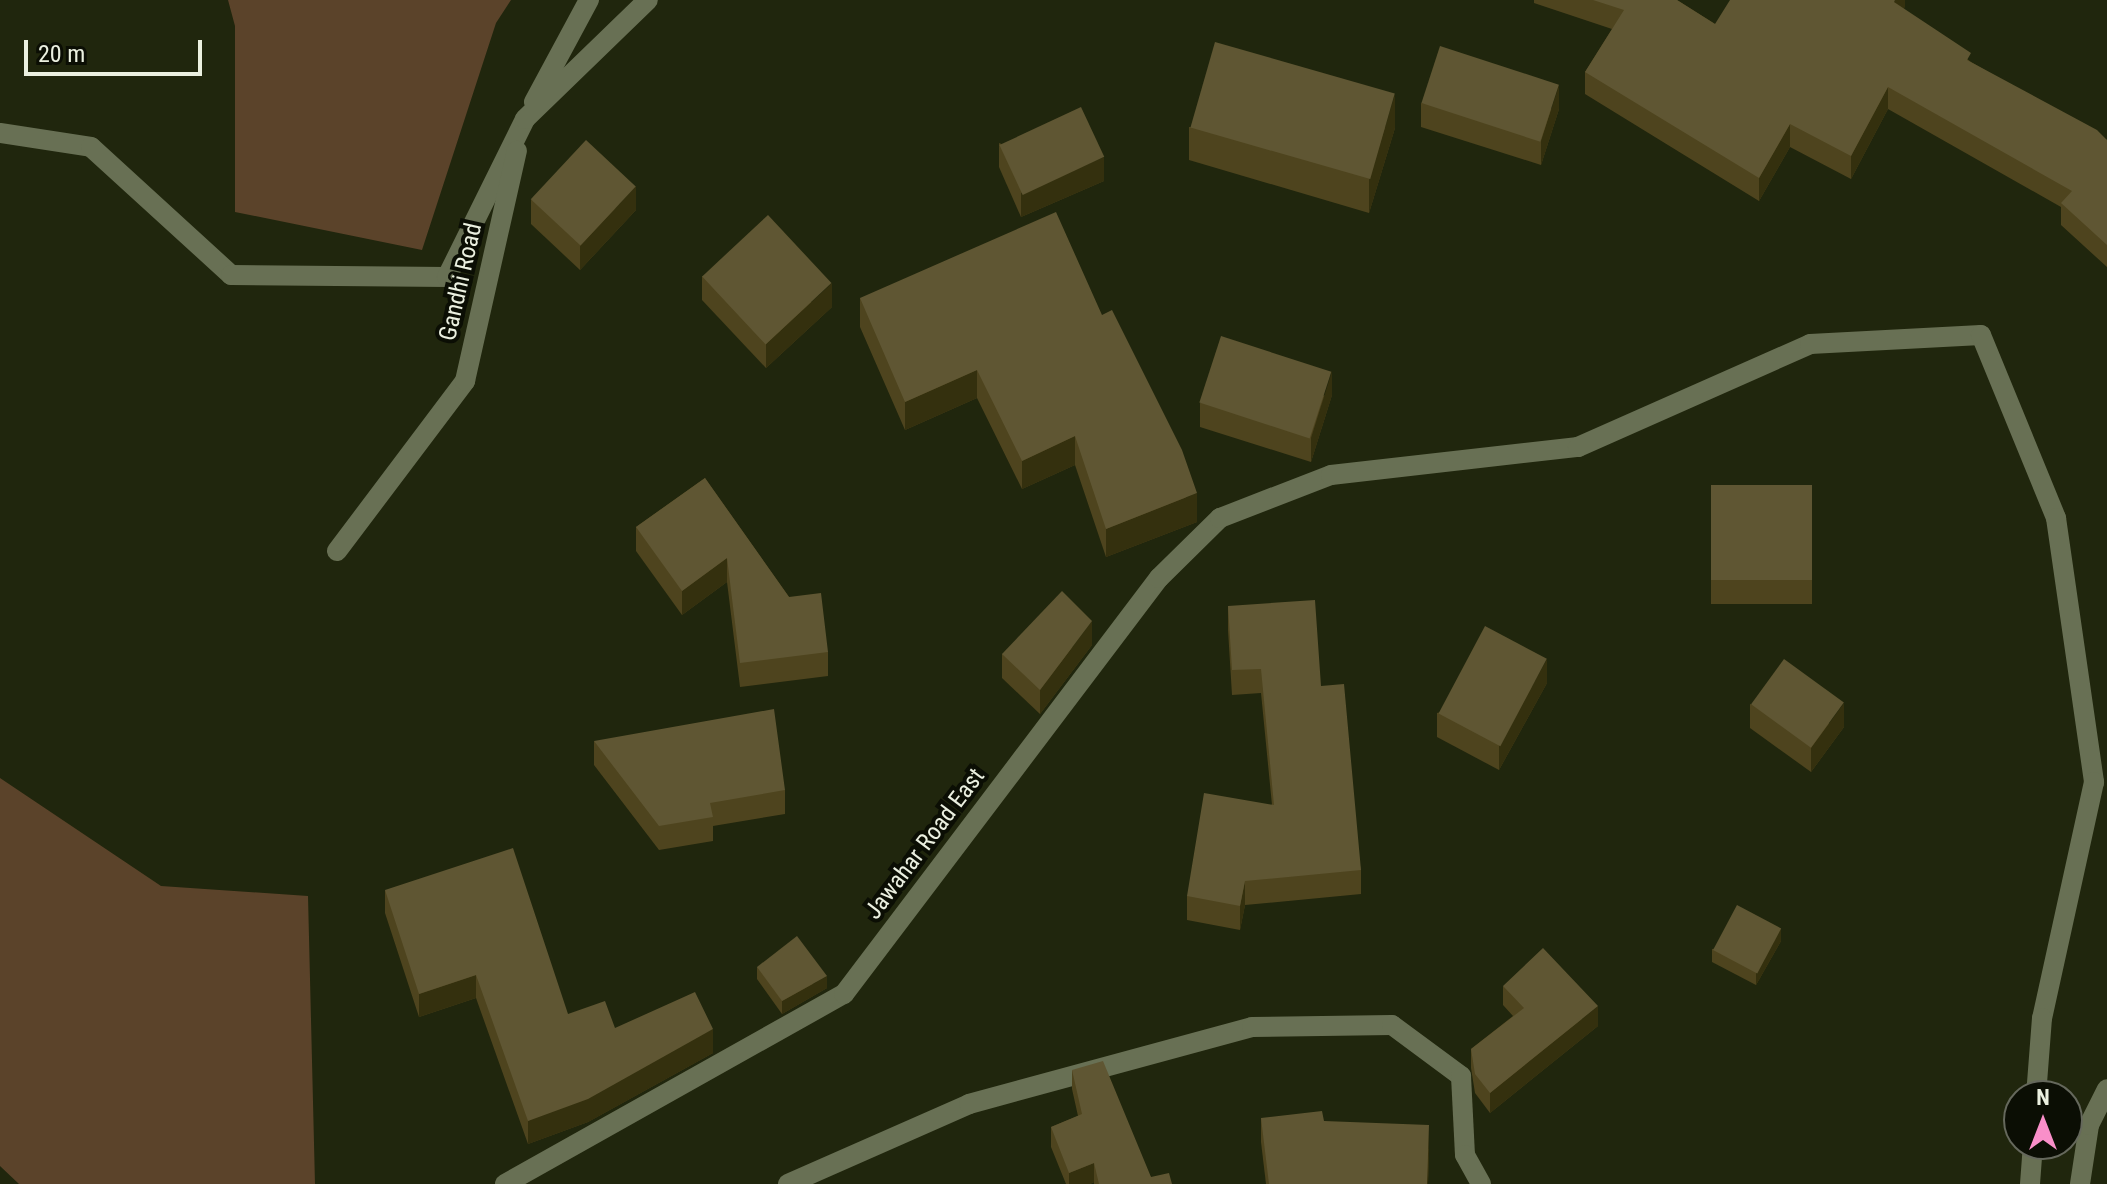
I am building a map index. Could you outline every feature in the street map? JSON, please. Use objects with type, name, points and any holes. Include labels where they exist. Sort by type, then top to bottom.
[{"type":"street","name":"Gandhi Road","points":[[337,551],[465,381],[525,119],[589,0]]},
{"type":"street","points":[[0,133],[91,147],[231,275],[447,277],[525,119],[648,0]]},
{"type":"street","name":"Jawahar Road East","points":[[505,1184],[844,994],[1159,578],[1220,518],[1331,475],[1578,447],[1810,344],[1981,335],[2056,518],[2094,782],[2042,1018],[2037,1080]]},
{"type":"street","points":[[788,1184],[969,1104],[1252,1027],[1392,1025],[1461,1076],[1465,1155],[1481,1184]]},
{"type":"street","points":[[2080,1184],[2089,1125],[2107,1089]]},
{"type":"street","points":[[2030,1184],[2032,1160]]},
{"type":"shaded area","points":[[228,0],[511,0],[496,23],[422,250],[235,212],[235,26]]},
{"type":"shaded area","points":[[0,778],[161,886],[308,896],[315,1184],[19,1184],[0,1166]]},
{"type":"building","points":[[1593,0],[1677,0],[1715,24],[1730,0],[1895,0],[1971,53],[1967,60],[2097,130],[2107,140],[2107,245],[2061,203],[2072,191],[1888,87],[1851,156],[1790,124],[1759,178],[1585,72],[1624,10]]},
{"type":"building","points":[[1215,42],[1395,94],[1370,179],[1190,128]]},
{"type":"building","points":[[1440,46],[1559,85],[1540,142],[1421,103]]},
{"type":"building","points":[[1081,107],[1104,157],[1023,195],[999,145]]},
{"type":"building","points":[[586,140],[636,186],[580,246],[531,199]]},
{"type":"building","points":[[1056,212],[1102,315],[1112,310],[1182,450],[1197,493],[1106,529],[1075,436],[1022,461],[977,370],[905,402],[860,298]]},
{"type":"building","points":[[768,215],[831,283],[766,344],[702,276]]},
{"type":"building","points":[[1221,336],[1331,372],[1310,438],[1199,403]]},
{"type":"building","points":[[705,478],[789,597],[821,593],[828,652],[740,663],[727,558],[682,591],[636,527]]},
{"type":"building","points":[[1711,485],[1812,485],[1812,580],[1711,580]]},
{"type":"building","points":[[1062,591],[1092,621],[1040,690],[1002,654]]},
{"type":"building","points":[[1315,600],[1321,686],[1344,684],[1361,870],[1245,881],[1240,906],[1187,896],[1204,793],[1274,805],[1261,669],[1232,670],[1228,606]]},
{"type":"building","points":[[1485,626],[1547,659],[1500,746],[1439,713]]},
{"type":"building","points":[[1784,659],[1844,702],[1811,748],[1751,704]]},
{"type":"building","points":[[774,709],[785,790],[710,803],[713,817],[659,826],[594,741]]},
{"type":"building","points":[[513,848],[568,1014],[605,1001],[615,1028],[695,992],[713,1029],[588,1099],[528,1121],[476,975],[419,994],[385,890]]},
{"type":"building","points":[[1737,905],[1781,928],[1757,974],[1713,950]]},
{"type":"building","points":[[797,936],[827,976],[782,1001],[757,967]]},
{"type":"building","points":[[1543,948],[1598,1006],[1490,1093],[1475,1074],[1471,1049],[1524,1008],[1503,986]]},
{"type":"building","points":[[1103,1061],[1151,1177],[1169,1173],[1172,1184],[1099,1184],[1094,1163],[1069,1173],[1051,1127],[1082,1114],[1072,1070]]},
{"type":"building","points":[[1322,1111],[1324,1121],[1429,1125],[1427,1184],[1269,1184],[1261,1118]]}]
